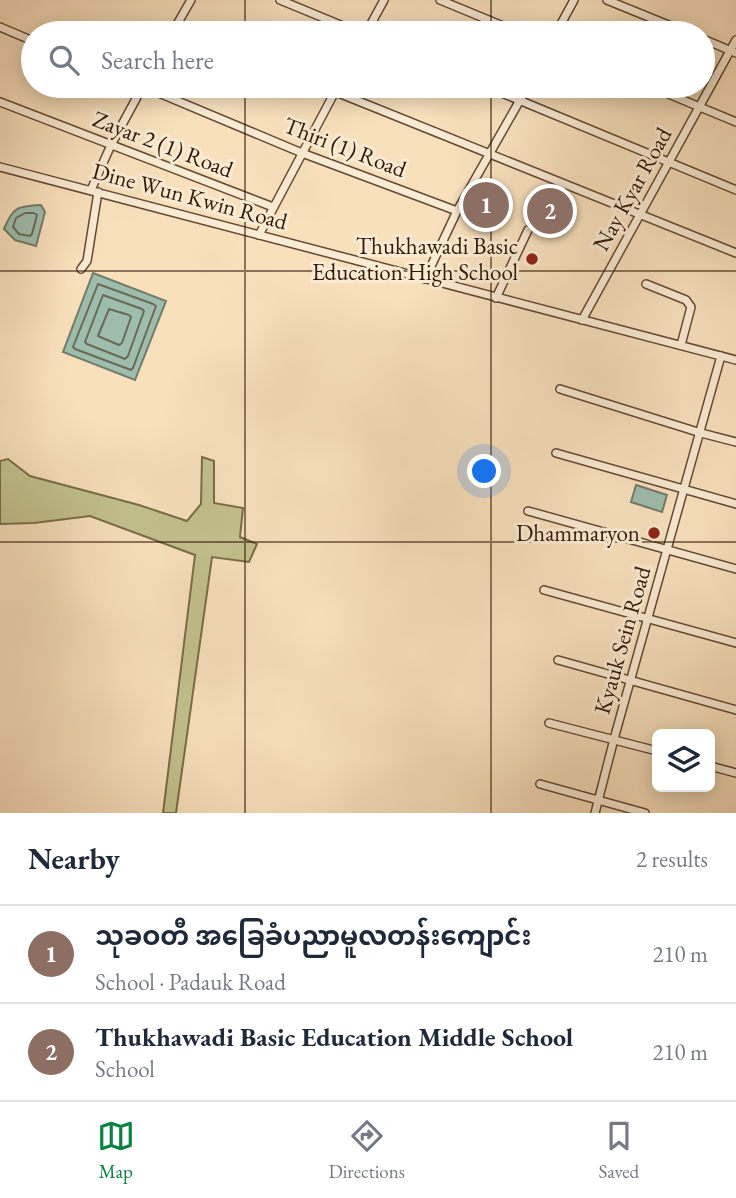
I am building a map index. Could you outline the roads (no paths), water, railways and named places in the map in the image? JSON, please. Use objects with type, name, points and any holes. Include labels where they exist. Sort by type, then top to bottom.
[{"type":"street","points":[[179,21],[191,0]]},
{"type":"street","points":[[280,0],[331,21]]},
{"type":"street","points":[[373,21],[384,0]]},
{"type":"street","points":[[440,0],[491,21]]},
{"type":"street","points":[[562,21],[573,0]]},
{"type":"street","points":[[607,0],[659,21]]},
{"type":"street","points":[[0,27],[21,36]]},
{"type":"street","name":"Nay Kyar Road","points":[[715,82],[733,52],[736,40]]},
{"type":"street","points":[[715,44],[733,52]]},
{"type":"street","points":[[81,270],[87,261],[94,190],[111,145],[136,98]]},
{"type":"street","name":"Thiri (1) Road","points":[[171,98],[302,153],[457,211]]},
{"type":"street","points":[[259,235],[331,98]]},
{"type":"street","points":[[358,98],[736,253]]},
{"type":"street","points":[[515,98],[736,190]]},
{"type":"street","points":[[680,98],[736,122]]},
{"type":"street","name":"Nay Kyar Road","points":[[582,320],[706,98]]},
{"type":"street","points":[[425,279],[457,211],[520,100]]},
{"type":"street","name":"Zayar 2 (1) Road","points":[[0,102],[273,207]]},
{"type":"street","name":"Dine Wun Kwin Road","points":[[0,167],[736,360]]},
{"type":"street","points":[[496,298],[528,230]]},
{"type":"street","points":[[646,284],[690,304],[681,345]]},
{"type":"street","name":"Kyauk Sein Road","points":[[595,813],[721,356]]},
{"type":"street","points":[[560,389],[736,442]]},
{"type":"street","points":[[556,453],[736,504]]},
{"type":"street","points":[[528,511],[736,569]]},
{"type":"street","points":[[544,590],[736,643]]},
{"type":"street","points":[[558,660],[736,710]]},
{"type":"street","points":[[549,723],[652,750]]},
{"type":"street","points":[[715,767],[736,773]]},
{"type":"street","points":[[540,784],[645,813]]},
{"type":"water","points":[[41,205],[45,212],[36,246],[15,240],[4,229],[17,209]]},
{"type":"water","points":[[93,273],[166,301],[135,380],[63,352]]},
{"type":"water","points":[[636,485],[667,495],[662,512],[631,502]]},
{"type":"place","name":"သုခဝတီ အခြေခံပညာမူလတန်းကျောင်း","points":[[486,205]]},
{"type":"place","name":"Thukhawadi Basic Education Middle School","points":[[550,211]]},
{"type":"place","name":"Thukhawadi Basic Education High School","points":[[532,259]]},
{"type":"place","name":"Dhammaryon","points":[[654,533]]}]
